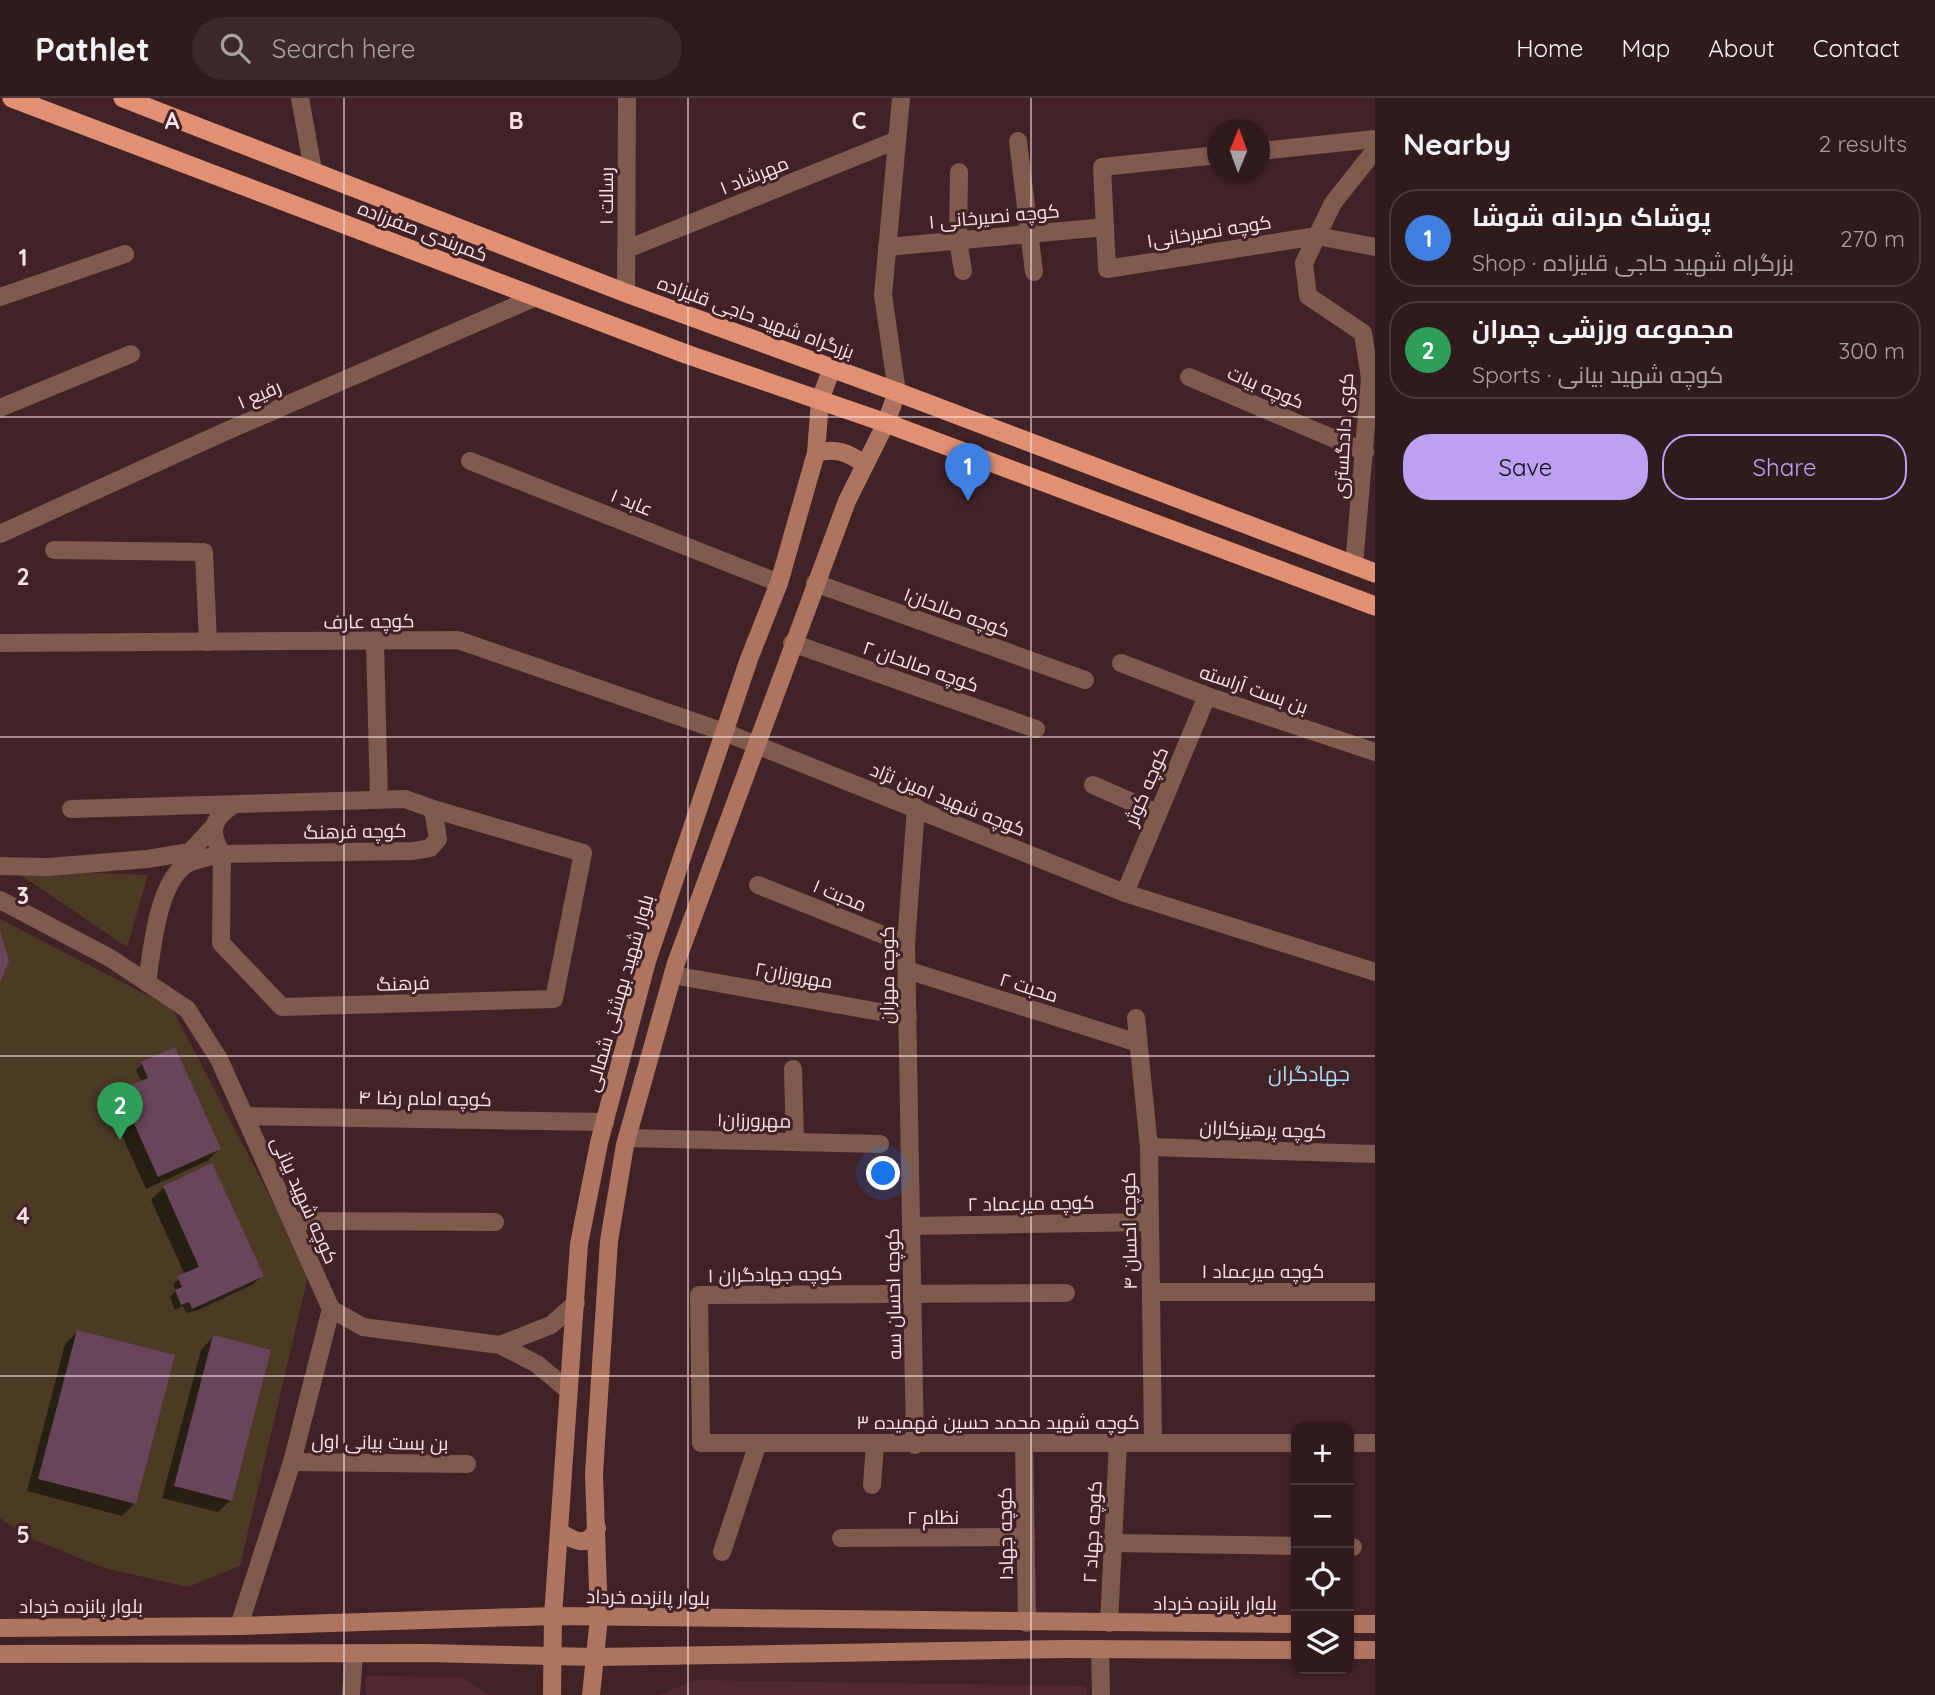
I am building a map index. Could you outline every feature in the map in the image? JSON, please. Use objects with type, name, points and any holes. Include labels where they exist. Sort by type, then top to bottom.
[{"type":"highway","name":"کمربندی صفرزاده","points":[[12,98],[536,298],[886,423]]},
{"type":"highway","name":"بزرگراه شهید حاجی قلیزاده","points":[[123,98],[626,293],[897,392],[1375,573]]},
{"type":"highway","points":[[886,423],[1375,606]]},
{"type":"main road","name":"بلوار شهید بهشتی شمالی","points":[[552,1695],[553,1616],[579,1244],[605,1122],[647,961],[724,732],[779,583],[816,453],[820,400],[832,368]]},
{"type":"main road","points":[[591,1695],[599,1618],[594,1474],[609,1241],[627,1138],[673,975],[792,643],[897,392]]},
{"type":"main road","points":[[816,453],[829,449],[849,453],[865,464]]},
{"type":"main road","points":[[560,1532],[572,1540],[583,1542],[593,1537],[597,1528]]},
{"type":"main road","name":"بلوار پانزده خرداد","points":[[0,1628],[239,1626],[553,1616],[1291,1624]]},
{"type":"main road","points":[[1354,1624],[1375,1624]]},
{"type":"main road","points":[[0,1654],[595,1657],[1100,1649],[1291,1650]]},
{"type":"main road","points":[[1354,1650],[1375,1650]]},
{"type":"street","points":[[300,98],[313,170]]},
{"type":"street","name":"رسالت ۱","points":[[626,293],[627,98]]},
{"type":"street","points":[[897,392],[883,295],[901,98]]},
{"type":"street","points":[[1270,150],[1375,139]]},
{"type":"street","name":"مهرشاد ۱","points":[[627,249],[897,140]]},
{"type":"street","points":[[1018,141],[1027,234],[1034,272]]},
{"type":"street","name":"کوی دادگستری","points":[[1353,565],[1365,452],[1370,377],[1369,334],[1308,296],[1304,264],[1333,203],[1375,150]]},
{"type":"street","points":[[1105,227],[1102,167],[1207,156]]},
{"type":"street","points":[[959,172],[958,241],[963,271]]},
{"type":"street","name":"کوچه نصیرخانی ۱","points":[[887,247],[1105,227]]},
{"type":"street","name":"کوچه نصیرخانی۱","points":[[1105,227],[1107,269],[1317,236],[1375,247]]},
{"type":"street","points":[[0,297],[125,254]]},
{"type":"street","name":"رفیع ۱","points":[[0,534],[222,433],[536,298]]},
{"type":"street","points":[[0,408],[131,354]]},
{"type":"street","name":"کوچه بیات","points":[[1189,377],[1365,452]]},
{"type":"street","name":"عابد ۱","points":[[470,461],[779,583]]},
{"type":"street","points":[[54,550],[204,552],[208,642]]},
{"type":"street","name":"کوچه صالحان۱","points":[[816,583],[1085,680]]},
{"type":"street","name":"کوچه عارف","points":[[0,643],[458,640],[724,732],[755,746]]},
{"type":"street","points":[[375,642],[379,800]]},
{"type":"street","name":"کوچه صالحان ۲","points":[[792,643],[1036,729]]},
{"type":"street","name":"بن بست آراسته","points":[[1121,663],[1207,696],[1375,752]]},
{"type":"street","name":"کوچه کوثر","points":[[1125,893],[1207,696]]},
{"type":"street","name":"کوچه شهید امین نژاد","points":[[755,746],[916,807],[1125,893],[1375,972]]},
{"type":"street","points":[[1093,785],[1157,813]]},
{"type":"street","name":"کوچه فرهنگ","points":[[71,809],[405,799],[433,809],[438,839],[430,848],[413,851],[222,855]]},
{"type":"street","points":[[0,866],[48,867],[190,852],[214,827],[218,815],[233,805]]},
{"type":"street","name":"کوچه مهران","points":[[911,1143],[906,944],[916,807]]},
{"type":"street","name":"فرهنگ","points":[[222,855],[221,943],[282,1007],[554,999],[583,853],[433,809]]},
{"type":"street","points":[[147,982],[154,932],[171,880],[187,864],[222,855],[216,843],[214,827]]},
{"type":"street","name":"محبت ۱","points":[[758,885],[906,944]]},
{"type":"street","name":"کوچه شهید بیانی","points":[[0,900],[110,958],[187,1009],[219,1059],[331,1309]]},
{"type":"street","name":"محبت ۲","points":[[907,970],[1138,1043]]},
{"type":"street","name":"مهرورزان۲","points":[[673,975],[908,1017]]},
{"type":"street","name":"کوچه احسان ۴","points":[[1136,1018],[1149,1147],[1153,1443]]},
{"type":"street","points":[[793,1069],[795,1142]]},
{"type":"street","name":"کوچه امام رضا ۴","points":[[245,1116],[605,1122]]},
{"type":"street","name":"مهرورزان۱","points":[[627,1138],[880,1144]]},
{"type":"street","name":"کوچه احسان سه","points":[[911,1143],[915,1445]]},
{"type":"street","name":"کوچه پرهیزکاران","points":[[1149,1147],[1375,1154]]},
{"type":"street","points":[[292,1221],[495,1222]]},
{"type":"street","name":"کوچه میرعماد ۲","points":[[913,1226],[1150,1222]]},
{"type":"street","name":"کوچه میرعماد ۱","points":[[1151,1292],[1375,1292]]},
{"type":"street","points":[[914,1294],[1066,1293]]},
{"type":"street","name":"کوچه جهادگران ۱","points":[[701,1443],[699,1295],[914,1294]]},
{"type":"street","points":[[500,1345],[551,1325],[576,1303]]},
{"type":"street","points":[[239,1626],[292,1462],[331,1309],[363,1327],[500,1345],[537,1364],[568,1390]]},
{"type":"street","name":"کوچه شهید محمد حسین فهمیده ۳","points":[[701,1443],[1291,1443]]},
{"type":"street","points":[[722,1552],[758,1443]]},
{"type":"street","name":"کوچه جهاد ۲","points":[[1109,1623],[1118,1443]]},
{"type":"street","points":[[1354,1443],[1375,1443]]},
{"type":"street","points":[[872,1485],[875,1444]]},
{"type":"street","name":"کوچه جهاد۱","points":[[1024,1444],[1027,1623]]},
{"type":"street","name":"بن بست بیانی اول","points":[[292,1462],[467,1464]]},
{"type":"street","name":"نظام ۲","points":[[841,1538],[1026,1537]]},
{"type":"street","points":[[1113,1543],[1291,1546]]},
{"type":"street","points":[[1100,1649],[1101,1695]]},
{"type":"street","points":[[351,1695],[354,1654]]},
{"type":"shaded area","points":[[13,870],[148,875],[127,947]]},
{"type":"shaded area","points":[[0,919],[172,1008],[309,1272],[240,1566],[188,1587],[104,1568],[27,1537],[0,1518]]},
{"type":"shaded area","points":[[365,1676],[461,1677],[489,1695],[366,1695]]},
{"type":"shaded area","points":[[696,1680],[1086,1686],[1087,1695],[658,1695]]},
{"type":"building","points":[[0,931],[9,961],[0,983]]},
{"type":"building","points":[[175,1047],[221,1149],[158,1177],[119,1090],[148,1078],[141,1062]]},
{"type":"building","points":[[212,1163],[264,1276],[192,1309],[189,1302],[181,1305],[175,1290],[182,1287],[177,1276],[199,1267],[163,1186]]},
{"type":"building","points":[[77,1330],[175,1355],[136,1504],[38,1479]]},
{"type":"building","points":[[213,1335],[271,1350],[232,1501],[174,1486]]},
{"type":"place","name":"پوشاک مردانه شوشا","points":[[968,501]]},
{"type":"place","name":"مجموعه ورزشی چمران","points":[[120,1140]]},
{"type":"district","name":"جهادگران","points":[[1309,1073]]}]
